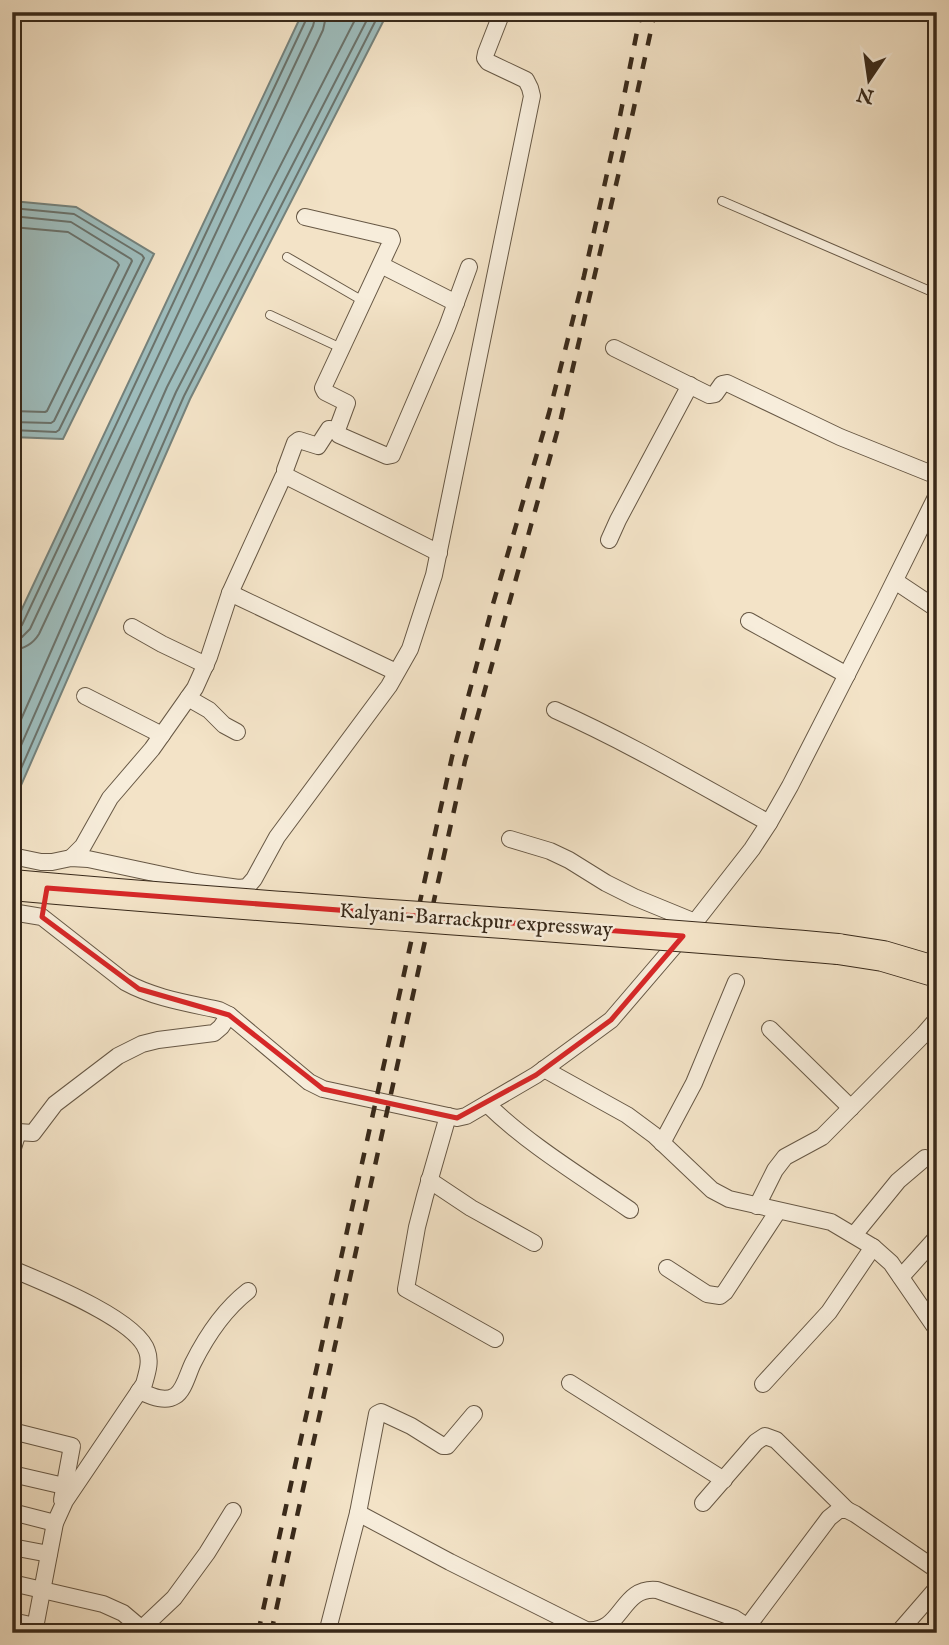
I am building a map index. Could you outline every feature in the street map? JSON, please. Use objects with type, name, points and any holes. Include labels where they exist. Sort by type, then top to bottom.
[{"type":"highway","name":"Kalyani-Barrackpur expressway","points":[[12,885],[838,949],[883,956],[937,972]]},
{"type":"street","points":[[12,856],[41,862],[88,859],[197,882],[247,887],[277,836],[389,686],[410,649],[434,575],[532,96],[526,80],[488,62],[485,58],[502,12]]},
{"type":"street","points":[[305,217],[391,237],[392,240],[323,388],[325,392],[347,405],[336,430]]},
{"type":"street","points":[[381,265],[456,303]]},
{"type":"street","points":[[71,859],[83,845],[110,798],[163,735],[202,675],[230,593],[285,476],[295,443],[299,440],[318,446],[329,429],[387,456],[392,455],[469,267]]},
{"type":"street","points":[[614,348],[705,394],[713,396],[722,384],[727,383],[841,437],[937,476]]},
{"type":"street","points":[[609,540],[690,385]]},
{"type":"street","points":[[285,476],[439,553]]},
{"type":"street","points":[[12,912],[42,917],[125,982],[139,989],[229,1015],[309,1082],[323,1089],[457,1118],[466,1116],[544,1069],[611,1020],[695,922],[752,849],[790,786],[937,495]]},
{"type":"street","points":[[895,581],[937,609]]},
{"type":"street","points":[[230,593],[396,673]]},
{"type":"street","points":[[749,621],[846,675]]},
{"type":"street","points":[[131,627],[206,665]]},
{"type":"street","points":[[85,696],[163,735]]},
{"type":"street","points":[[188,698],[209,710],[224,725],[237,732]]},
{"type":"street","points":[[555,710],[622,742],[769,823]]},
{"type":"street","points":[[510,839],[550,851],[606,883],[695,922]]},
{"type":"street","points":[[42,917],[52,862]]},
{"type":"street","points":[[662,1143],[694,1083],[736,982]]},
{"type":"street","points":[[12,1152],[15,1131],[33,1133],[55,1104],[118,1056],[142,1044],[158,1040],[214,1032],[229,1015]]},
{"type":"street","points":[[757,1206],[775,1170],[785,1157],[822,1137],[937,1019]]},
{"type":"street","points":[[770,1029],[850,1108]]},
{"type":"street","points":[[544,1069],[627,1115],[662,1143],[712,1190],[729,1199],[831,1222],[873,1247],[891,1263],[937,1329]]},
{"type":"street","points":[[487,1104],[524,1138],[630,1210]]},
{"type":"street","points":[[449,1116],[417,1227],[406,1289],[495,1339]]},
{"type":"street","points":[[854,1235],[898,1181],[925,1158]]},
{"type":"street","points":[[429,1180],[471,1209],[534,1243]]},
{"type":"street","points":[[667,1268],[708,1294],[720,1296],[747,1261],[778,1211]]},
{"type":"street","points":[[901,1277],[937,1237]]},
{"type":"street","points":[[763,1384],[828,1312],[873,1247]]},
{"type":"street","points":[[12,1269],[69,1293],[123,1323],[138,1336],[147,1350],[149,1361],[144,1384],[65,1501],[57,1518]]},
{"type":"street","points":[[139,1391],[165,1399],[178,1394],[193,1362],[218,1324],[235,1301],[248,1291]]},
{"type":"street","points":[[570,1383],[724,1480]]},
{"type":"street","points":[[327,1633],[358,1513],[379,1413],[411,1426],[443,1446],[447,1446],[474,1415]]},
{"type":"street","points":[[12,1431],[71,1445],[72,1449],[34,1629],[12,1621]]},
{"type":"street","points":[[703,1503],[756,1442],[765,1436],[776,1440],[847,1510],[937,1570]]},
{"type":"street","points":[[12,1474],[64,1486]]},
{"type":"street","points":[[358,1513],[586,1630],[601,1631],[632,1598],[648,1589],[720,1612],[753,1629],[829,1518],[839,1510],[847,1510]]},
{"type":"street","points":[[12,1583],[103,1604],[123,1613],[143,1632],[174,1598],[233,1511]]},
{"type":"street","points":[[12,1512],[57,1518]]},
{"type":"street","points":[[12,1547],[49,1554]]},
{"type":"street","points":[[898,1633],[937,1588]]},
{"type":"lane","points":[[722,201],[937,294]]},
{"type":"lane","points":[[287,257],[363,301]]},
{"type":"lane","points":[[270,315],[341,348]]},
{"type":"highlighted area","points":[[47,888],[683,936],[611,1020],[536,1075],[457,1118],[323,1089],[229,1015],[139,989],[42,917]]},
{"type":"water","points":[[288,12],[388,12],[190,399],[19,790],[12,789],[12,630],[300,18]]},
{"type":"water","points":[[12,201],[76,207],[154,254],[63,439],[12,437]]},
{"type":"railway","points":[[258,1633],[452,757],[549,413],[584,276],[641,12]]},
{"type":"railway","points":[[271,1633],[465,761],[561,418],[655,12]]}]
